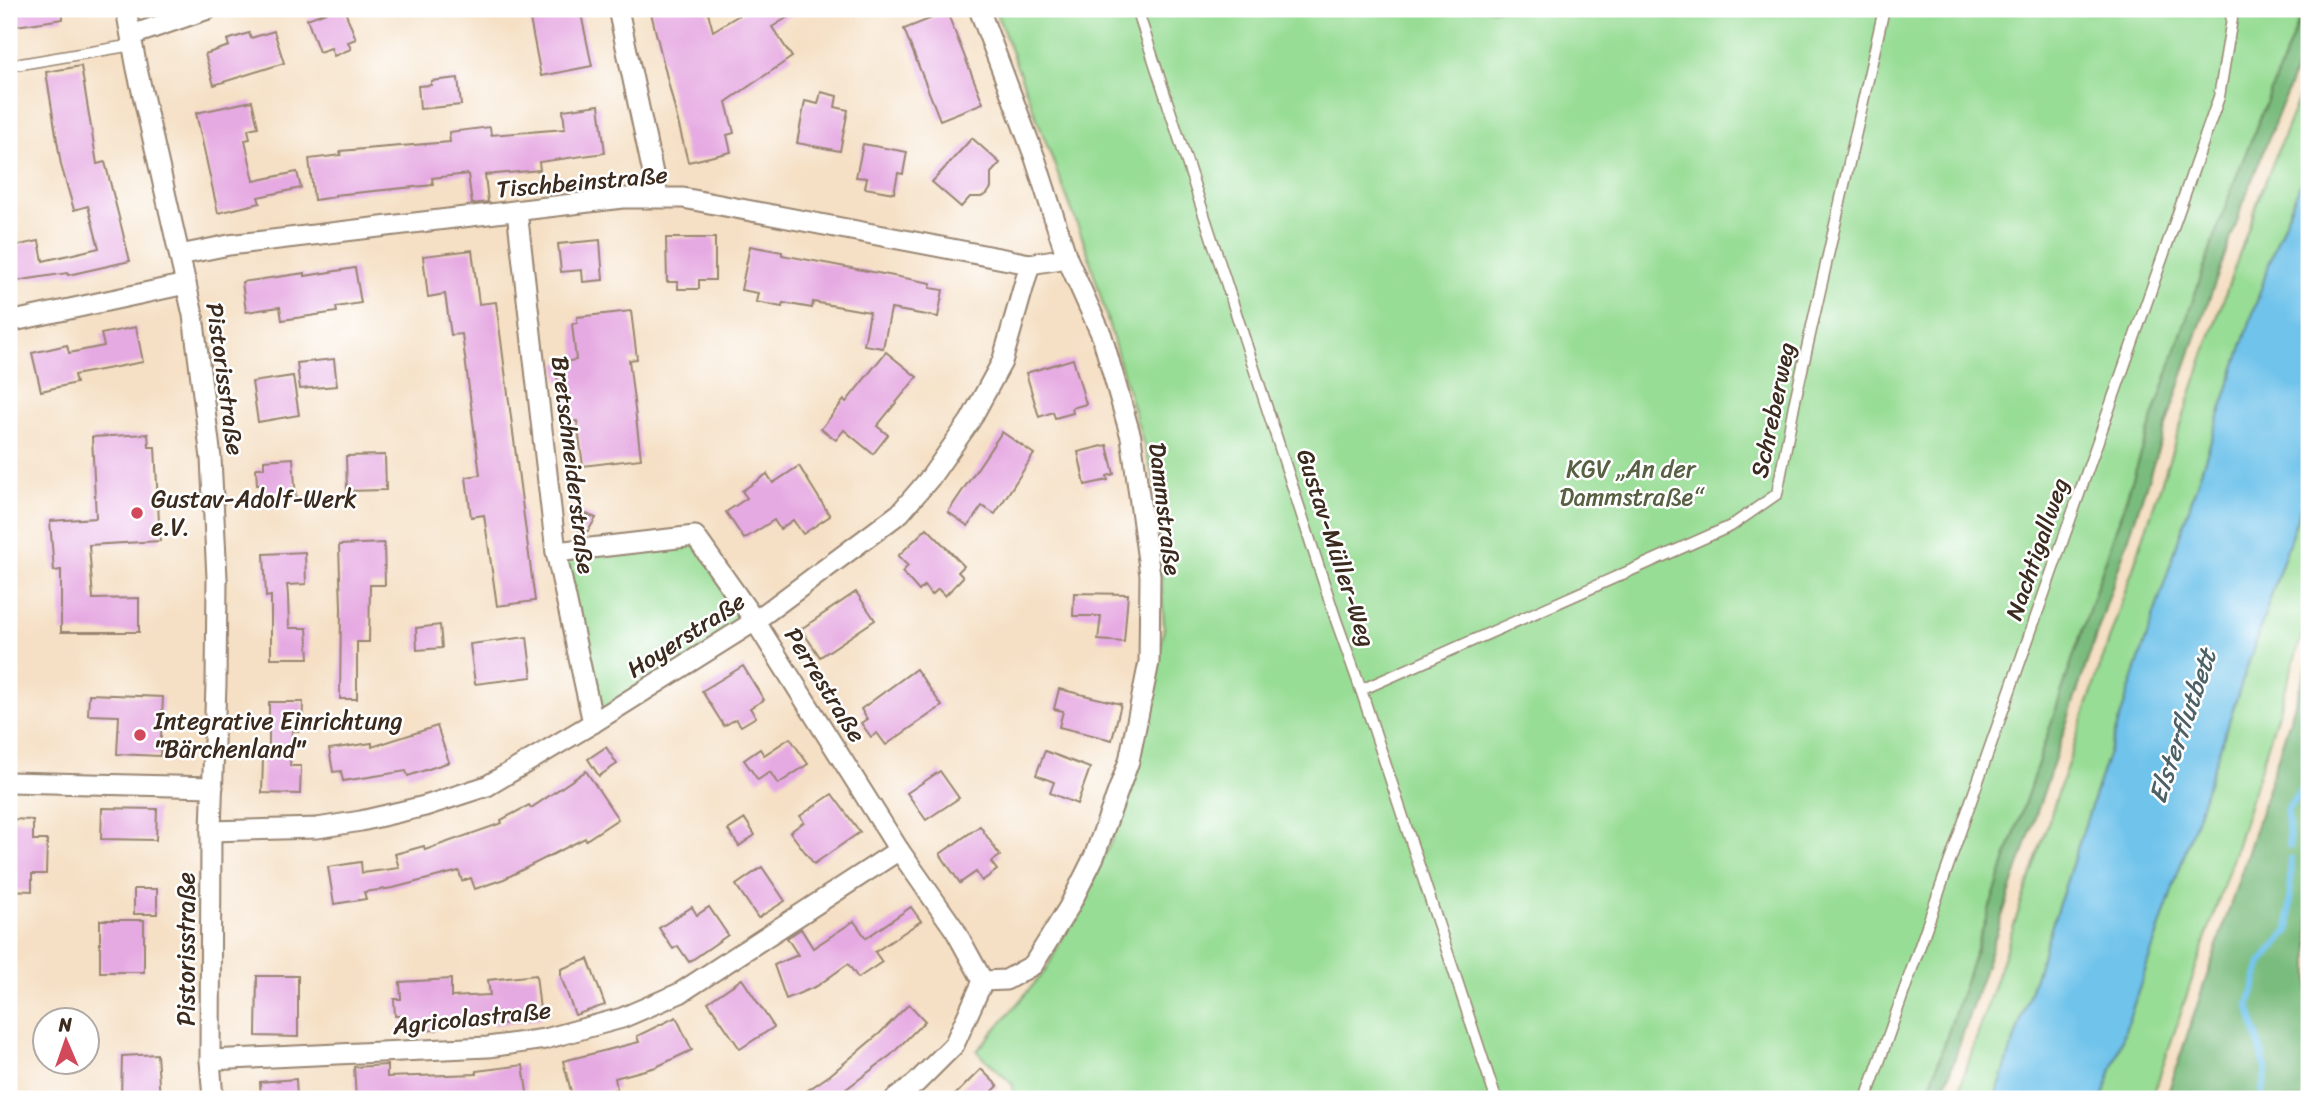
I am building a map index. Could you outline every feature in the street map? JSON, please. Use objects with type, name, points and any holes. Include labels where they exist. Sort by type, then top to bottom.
[{"type":"street","name":"Pistorisstraße","points":[[126,9],[193,315],[215,519],[216,671],[211,831],[213,1099]]},
{"type":"street","points":[[132,40],[208,9]]},
{"type":"street","points":[[618,9],[658,197]]},
{"type":"street","name":"Dammstraße","points":[[979,9],[1035,158],[1068,257],[1102,336],[1131,437],[1150,575],[1149,662],[1129,761],[1094,857],[1069,907],[1033,964],[1006,980],[983,981]]},
{"type":"street","name":"Tischbeinstraße","points":[[180,255],[229,245],[623,198],[658,197],[683,198],[1030,264],[1068,257]]},
{"type":"street","name":"Bretschneiderstraße","points":[[517,211],[556,552],[593,723]]},
{"type":"street","name":"Hoyerstraße","points":[[211,831],[317,828],[360,821],[425,806],[487,786],[755,621],[900,513],[930,478],[970,421],[1002,362],[1030,264]]},
{"type":"street","points":[[9,322],[186,284]]},
{"type":"street","name":"Perrestraße","points":[[556,552],[695,536],[755,621],[899,850],[955,930],[983,981]]},
{"type":"street","points":[[9,782],[213,787]]},
{"type":"street","name":"Agricolastraße","points":[[211,1060],[488,1047],[545,1040],[622,1018],[680,993],[899,850]]},
{"type":"street","points":[[895,1099],[916,1083],[954,1045],[983,981]]},
{"type":"lane","name":"Gustav-Müller-Weg","points":[[1137,9],[1336,620],[1496,1099]]},
{"type":"lane","name":"Schreberweg","points":[[1361,690],[1731,526],[1777,494],[1794,405],[1884,9]]},
{"type":"lane","name":"Nachtigallweg","points":[[1866,1099],[2219,97],[2232,19],[2229,9]]},
{"type":"lane","points":[[9,66],[132,40]]},
{"type":"green space","name":"KGV „An der Dammstraße“","points":[[995,9],[2304,9],[2233,185],[2178,343],[1926,1099],[1012,1099],[1013,1085],[977,1051],[1046,970],[1112,840],[1150,718],[1164,627],[1156,487],[1087,250]]},
{"type":"green space","points":[[2304,9],[2309,9],[2309,36],[2248,190],[2192,348],[1941,1099],[1926,1099],[2178,343],[2233,185]]},
{"type":"green space","points":[[2309,72],[2309,162],[2274,249],[1995,1099],[1956,1099],[2205,352],[2260,195]]},
{"type":"green space","points":[[2309,483],[2309,613],[2235,851],[2152,1099],[2102,1099]]},
{"type":"green space","points":[[695,536],[755,621],[593,723],[556,552]]},
{"type":"green space","points":[[2309,659],[2309,1099],[2166,1099],[2247,855]]},
{"type":"water","name":"Elsterflutbett","points":[[2309,162],[2309,483],[2102,1099],[1995,1099],[2274,249]]},
{"type":"building","points":[[9,9],[62,9],[63,19],[9,27]]},
{"type":"building","points":[[334,9],[344,9],[356,39],[348,42],[351,49],[334,56],[331,48],[319,52],[307,19]]},
{"type":"building","points":[[528,9],[580,9],[592,66],[541,76]]},
{"type":"building","points":[[650,9],[707,9],[713,31],[749,9],[801,9],[772,27],[792,57],[726,102],[734,133],[727,135],[731,152],[688,162]]},
{"type":"building","points":[[947,12],[983,103],[940,120],[904,29]]},
{"type":"building","points":[[274,31],[284,63],[214,85],[205,54],[229,46],[227,40],[249,33],[251,38]]},
{"type":"building","points":[[81,66],[97,164],[105,162],[130,261],[68,275],[67,273],[9,282],[9,247],[39,241],[43,261],[99,248],[88,206],[74,210],[61,165],[46,72]]},
{"type":"building","points":[[458,78],[461,105],[420,109],[418,86],[431,85],[431,81]]},
{"type":"building","points":[[821,92],[837,96],[835,107],[848,110],[840,151],[797,143],[805,101],[818,104]]},
{"type":"building","points":[[252,101],[258,127],[248,129],[250,139],[245,140],[254,181],[297,172],[301,188],[258,197],[260,203],[218,213],[196,113]]},
{"type":"building","points":[[599,105],[605,153],[539,162],[540,170],[485,175],[488,202],[472,204],[468,174],[432,178],[433,185],[335,195],[314,200],[309,159],[341,155],[340,151],[450,142],[449,132],[490,127],[491,135],[565,129],[563,110]]},
{"type":"building","points":[[972,138],[1000,163],[991,173],[991,188],[987,194],[970,197],[961,207],[932,182]]},
{"type":"building","points":[[863,144],[907,152],[903,174],[898,173],[894,193],[865,188],[867,178],[856,177]]},
{"type":"building","points":[[666,238],[715,238],[715,280],[699,280],[699,289],[678,289],[678,282],[667,282]]},
{"type":"building","points":[[600,240],[603,280],[583,282],[582,270],[561,272],[558,244]]},
{"type":"building","points":[[750,246],[782,252],[782,255],[931,283],[930,288],[943,290],[938,317],[891,309],[883,348],[864,345],[870,312],[813,302],[812,308],[783,303],[782,307],[756,302],[758,293],[741,290]]},
{"type":"building","points":[[472,250],[479,304],[496,302],[535,601],[497,606],[484,515],[471,517],[466,477],[480,475],[462,334],[451,335],[445,294],[428,297],[423,256]]},
{"type":"building","points":[[355,268],[361,303],[336,307],[337,312],[282,320],[280,307],[246,312],[242,282]]},
{"type":"building","points":[[631,311],[637,359],[629,360],[641,459],[583,466],[577,421],[568,422],[563,381],[558,381],[556,363],[576,360],[572,324],[577,323],[577,317]]},
{"type":"building","points":[[136,327],[143,362],[74,375],[76,383],[41,391],[32,353],[67,345],[69,353],[104,346],[101,334]]},
{"type":"building","points":[[886,352],[917,377],[877,426],[888,435],[873,454],[844,430],[836,440],[821,429]]},
{"type":"building","points":[[334,359],[337,386],[300,389],[297,363]]},
{"type":"building","points":[[1073,359],[1086,404],[1072,408],[1073,413],[1055,418],[1053,412],[1039,417],[1026,373]]},
{"type":"building","points":[[293,376],[299,415],[258,422],[252,382]]},
{"type":"building","points":[[1002,432],[1034,454],[995,514],[982,506],[968,526],[948,512]]},
{"type":"building","points":[[148,434],[149,447],[155,447],[160,541],[89,545],[93,599],[139,598],[139,632],[61,632],[61,570],[54,571],[50,521],[96,518],[92,437]]},
{"type":"building","points":[[1107,445],[1114,474],[1107,476],[1108,480],[1085,485],[1078,452]]},
{"type":"building","points":[[385,455],[386,490],[347,491],[346,456]]},
{"type":"building","points":[[293,458],[296,499],[263,502],[262,485],[257,485],[256,468],[264,468],[264,460]]},
{"type":"building","points":[[799,466],[830,516],[803,534],[793,520],[780,529],[774,520],[744,539],[726,512],[747,498],[742,491],[767,474],[773,483]]},
{"type":"building","points":[[577,510],[596,518],[588,531],[580,531],[574,525]]},
{"type":"building","points":[[927,528],[964,566],[958,572],[963,577],[945,596],[938,589],[932,595],[924,586],[919,591],[902,572],[908,566],[898,556]]},
{"type":"building","points":[[384,543],[385,585],[370,585],[369,642],[357,642],[357,699],[340,699],[339,545]]},
{"type":"building","points":[[305,552],[306,584],[287,585],[289,628],[307,628],[309,658],[271,658],[271,596],[266,597],[264,554]]},
{"type":"building","points":[[856,592],[875,620],[820,657],[801,629]]},
{"type":"building","points":[[1074,593],[1128,594],[1124,642],[1098,640],[1101,616],[1073,616]]},
{"type":"building","points":[[440,625],[442,648],[417,650],[416,628]]},
{"type":"building","points":[[527,637],[532,677],[475,684],[470,644]]},
{"type":"building","points":[[743,666],[764,700],[750,708],[756,717],[741,726],[736,719],[724,726],[702,691]]},
{"type":"building","points":[[916,669],[942,706],[886,745],[877,733],[871,737],[861,723],[867,719],[861,709]]},
{"type":"building","points":[[1059,689],[1121,704],[1112,740],[1059,727],[1063,711],[1054,709]]},
{"type":"building","name":"Integrative Einrichtung \"Bärchenland\"","points":[[89,694],[163,697],[160,756],[117,754],[119,716],[88,715]]},
{"type":"building","points":[[269,702],[303,702],[302,731],[292,731],[290,766],[301,766],[300,794],[262,793],[263,758],[269,758]]},
{"type":"building","points":[[437,726],[449,762],[408,776],[406,771],[343,781],[341,771],[333,772],[329,749],[372,743],[372,747]]},
{"type":"building","points":[[790,738],[808,764],[778,784],[770,772],[758,780],[744,760],[760,749],[764,755]]},
{"type":"building","points":[[606,747],[617,764],[599,776],[588,759]]},
{"type":"building","points":[[1045,751],[1090,768],[1077,804],[1050,793],[1054,782],[1036,775]]},
{"type":"building","points":[[586,771],[618,819],[586,840],[585,838],[504,879],[475,889],[471,878],[462,881],[459,871],[393,888],[364,892],[366,899],[334,904],[328,867],[361,862],[362,873],[399,868],[395,854],[424,846],[425,850],[502,823],[501,820],[529,805],[531,808]]},
{"type":"building","points":[[940,771],[959,798],[926,820],[907,793]]},
{"type":"building","points":[[832,794],[860,832],[814,864],[790,832],[804,822],[800,816]]},
{"type":"building","points":[[102,808],[157,809],[156,840],[101,839]]},
{"type":"building","points":[[10,819],[33,820],[33,840],[47,840],[46,874],[32,874],[32,891],[9,890]]},
{"type":"building","points":[[745,819],[755,835],[739,846],[728,830]]},
{"type":"building","points":[[980,826],[1000,856],[991,862],[997,870],[982,881],[976,872],[960,883],[940,854]]},
{"type":"building","points":[[762,867],[785,901],[758,918],[736,885]]},
{"type":"building","points":[[134,889],[157,889],[157,914],[134,914]]},
{"type":"building","points":[[692,907],[697,915],[709,907],[728,935],[689,962],[678,946],[673,949],[659,928]]},
{"type":"building","points":[[911,907],[921,921],[875,952],[882,962],[858,978],[848,964],[817,986],[786,999],[774,965],[798,955],[787,938],[801,929],[813,948],[854,921],[866,938]]},
{"type":"building","points":[[100,920],[144,920],[144,972],[100,972]]},
{"type":"building","points":[[588,959],[605,1005],[575,1015],[561,977],[561,969]]},
{"type":"building","points":[[536,975],[541,1019],[494,1025],[493,1020],[417,1031],[416,1027],[403,1027],[402,1016],[395,1016],[394,999],[401,999],[400,982],[451,979],[451,997],[490,995],[488,980]]},
{"type":"building","points":[[257,976],[298,976],[298,1037],[256,1036]]},
{"type":"building","points":[[742,979],[774,1027],[740,1049],[708,1002]]},
{"type":"building","points":[[909,1004],[925,1021],[891,1055],[833,1099],[795,1099],[830,1075],[880,1033]]},
{"type":"building","points":[[676,1017],[692,1050],[656,1067],[615,1078],[617,1089],[573,1099],[563,1061],[639,1042],[637,1036]]},
{"type":"building","points":[[157,1054],[160,1099],[121,1099],[122,1056]]},
{"type":"building","points":[[387,1065],[387,1077],[477,1074],[476,1071],[523,1065],[528,1099],[356,1099],[354,1067]]},
{"type":"building","points":[[981,1069],[998,1086],[985,1099],[951,1099]]},
{"type":"building","points":[[296,1079],[297,1099],[261,1099],[260,1082]]},
{"type":"waterway","points":[[2290,846],[2287,810],[2309,779]]},
{"type":"waterway","points":[[2261,1099],[2266,1070],[2249,1006],[2262,961],[2289,930],[2291,859]]},
{"type":"place","name":"Gustav-Adolf-Werk e.V.","points":[[137,513]]},
{"type":"place","name":"Integrative Einrichtung \"Bärchenland\"","points":[[140,735]]}]
